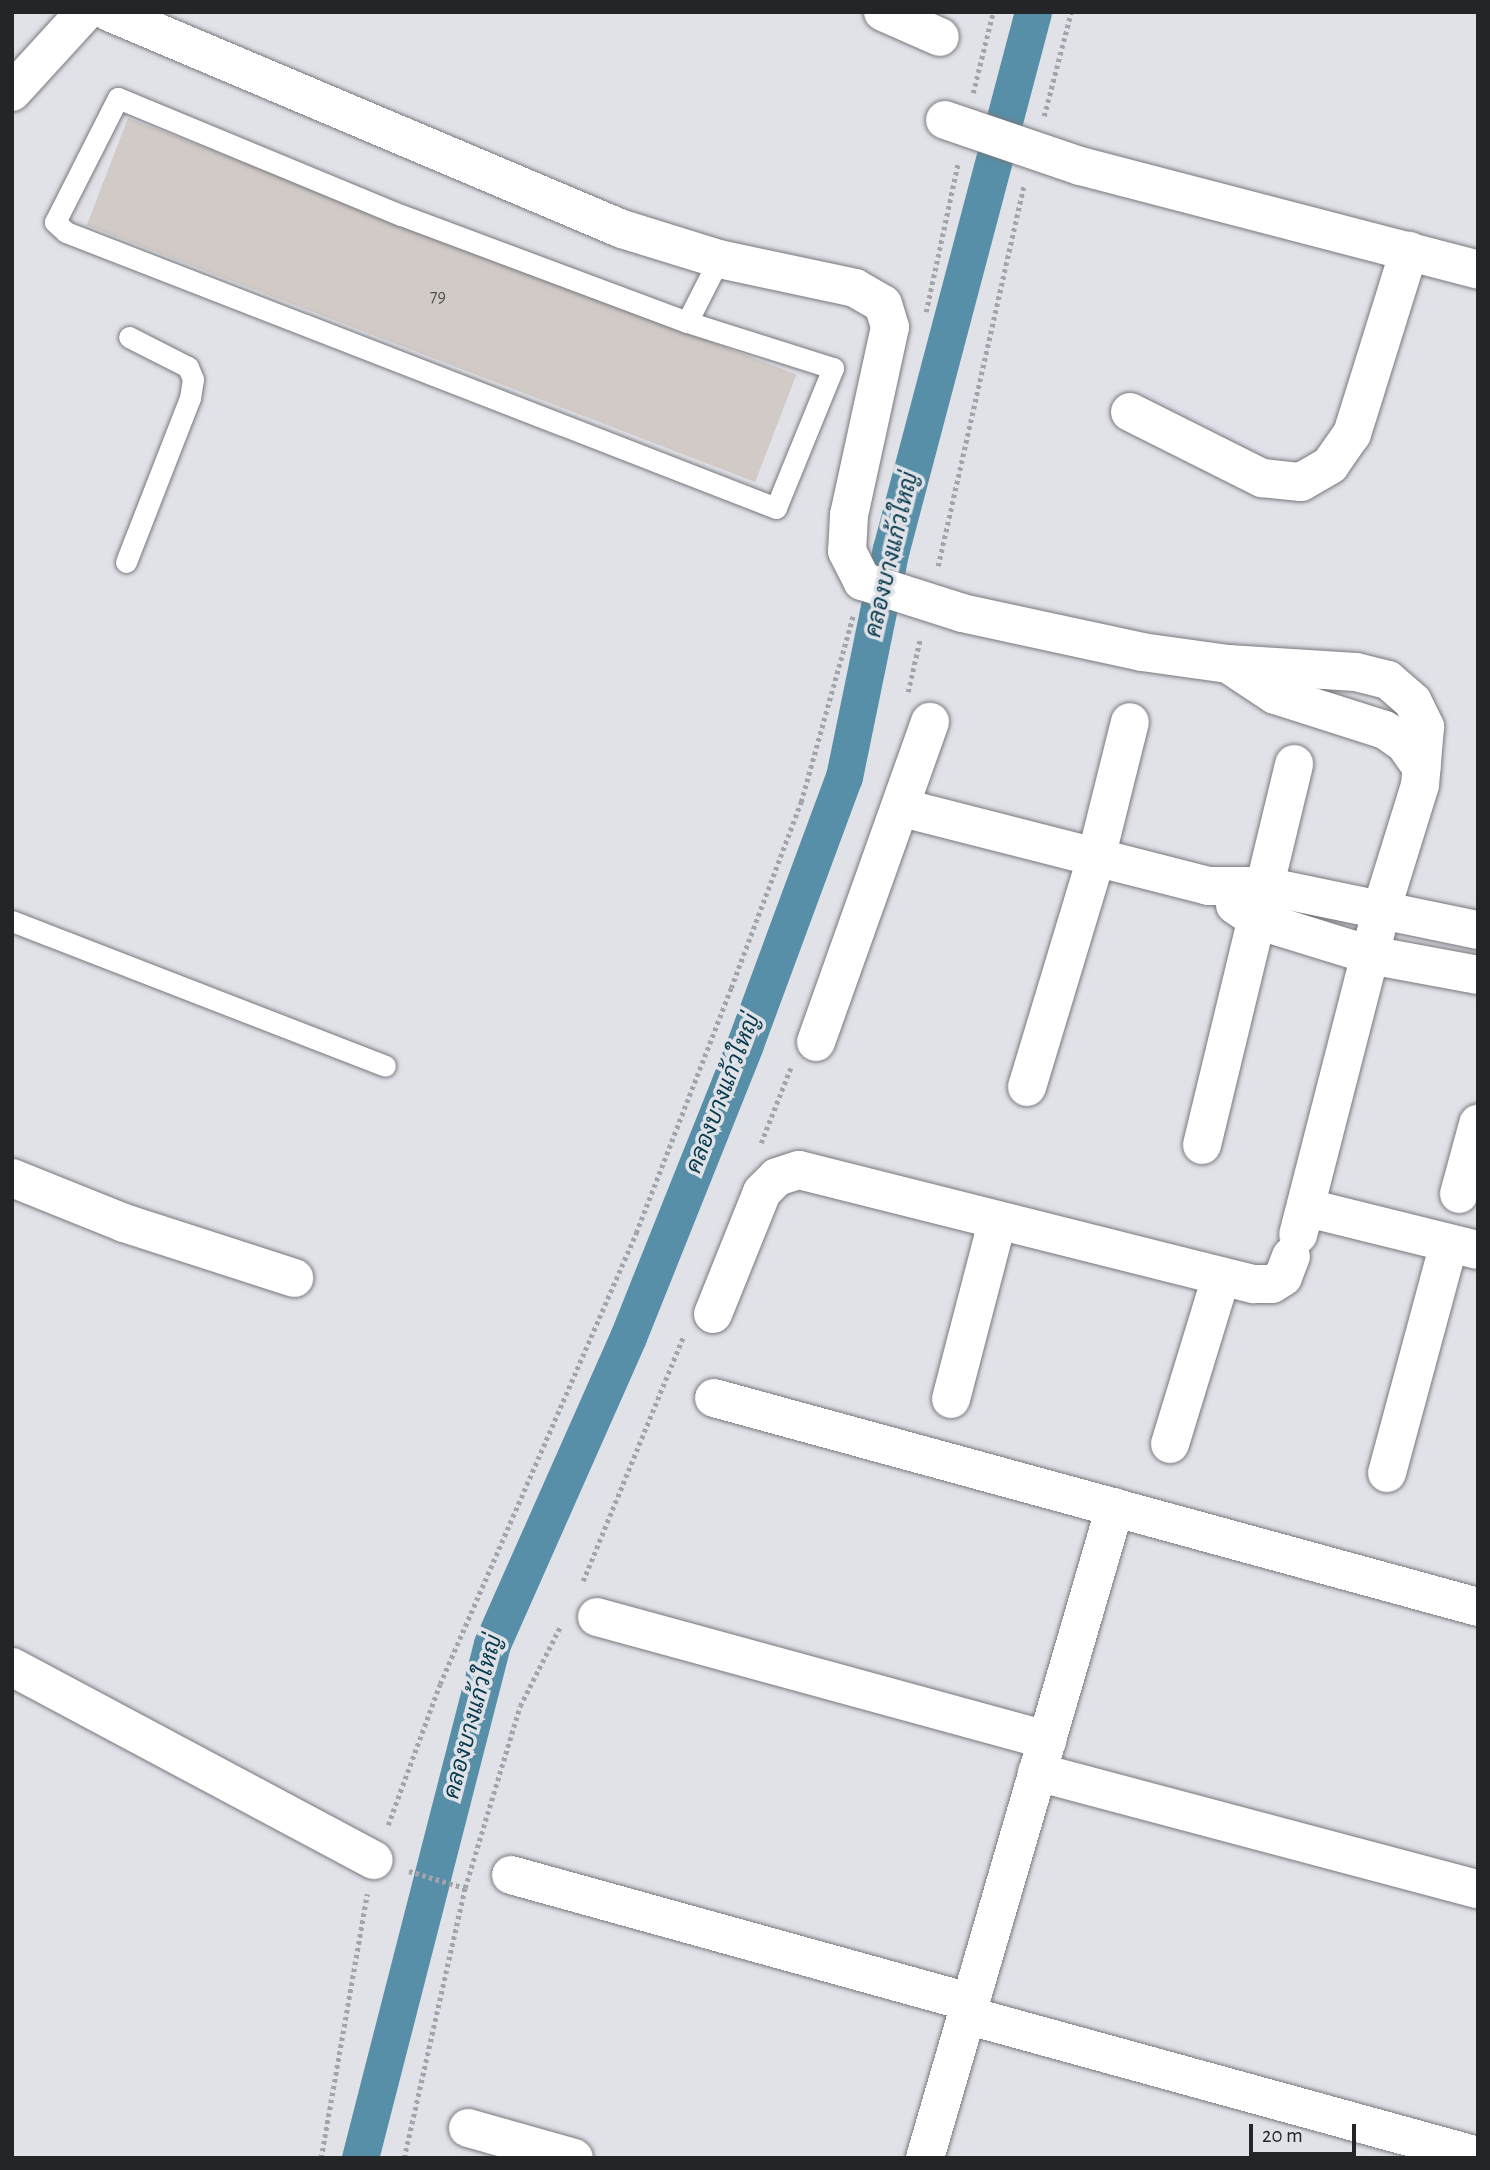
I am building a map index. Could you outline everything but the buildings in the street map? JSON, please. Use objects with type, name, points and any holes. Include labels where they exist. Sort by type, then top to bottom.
[{"type":"street","points":[[12,92],[85,12]]},
{"type":"street","points":[[108,12],[622,229],[719,258],[855,288],[883,304],[890,327],[849,515],[847,551],[862,581],[962,613],[1142,652],[1228,664],[1321,667],[1388,680],[1413,702],[1425,727],[1422,768],[1382,908],[1299,1233],[1283,1277],[1272,1284],[1221,1277],[997,1222],[839,1177],[799,1170],[778,1177],[762,1192],[700,1320]]},
{"type":"street","points":[[883,12],[940,37]]},
{"type":"street","points":[[955,123],[1045,155],[1478,270]]},
{"type":"street","points":[[1130,412],[1262,478],[1301,482],[1330,465],[1352,434],[1409,251]]},
{"type":"street","points":[[805,1050],[903,808],[918,711]]},
{"type":"street","points":[[1027,1087],[1096,858],[1130,722]]},
{"type":"street","points":[[1202,1145],[1294,764]]},
{"type":"street","points":[[903,808],[1208,886],[1261,903],[1370,955],[1478,975]]},
{"type":"street","points":[[1261,903],[1382,908],[1478,930]]},
{"type":"street","points":[[1459,1194],[1478,1124]]},
{"type":"street","points":[[12,1178],[124,1223],[294,1278]]},
{"type":"street","points":[[951,1399],[997,1222]]},
{"type":"street","points":[[1299,1233],[1464,1247],[1387,1473]]},
{"type":"street","points":[[1170,1444],[1221,1277]]},
{"type":"street","points":[[713,1398],[1478,1607]]},
{"type":"street","points":[[925,2158],[1115,1507]]},
{"type":"street","points":[[581,1607],[1042,1756],[1478,1889]]},
{"type":"street","points":[[12,1667],[373,1860]]},
{"type":"street","points":[[511,1875],[1478,2156]]},
{"type":"street","points":[[468,2128],[574,2158]]},
{"type":"lane","points":[[118,98],[401,215],[687,321],[833,369],[776,508],[66,232],[55,222],[118,98]]},
{"type":"lane","points":[[687,321],[719,258]]},
{"type":"lane","points":[[126,562],[190,398],[193,379],[188,367],[129,337]]},
{"type":"lane","points":[[12,921],[384,1066]]},
{"type":"path","points":[[924,318],[955,123],[993,12]]},
{"type":"path","points":[[937,571],[1045,155],[1056,81],[1071,12]]},
{"type":"path","points":[[321,2158],[373,1860],[440,1684],[636,1233],[731,988],[801,802],[862,581]]},
{"type":"path","points":[[918,711],[921,636]]},
{"type":"path","points":[[760,1146],[805,1050]]},
{"type":"path","points":[[404,2158],[465,1888],[520,1706],[581,1607],[700,1320]]},
{"type":"path","points":[[373,1860],[465,1888]]},
{"type":"waterway","name":"คลองบางแก้วใหญ่","points":[[360,2158],[492,1644],[628,1337],[745,1044],[844,777],[891,549],[1033,12]]}]
